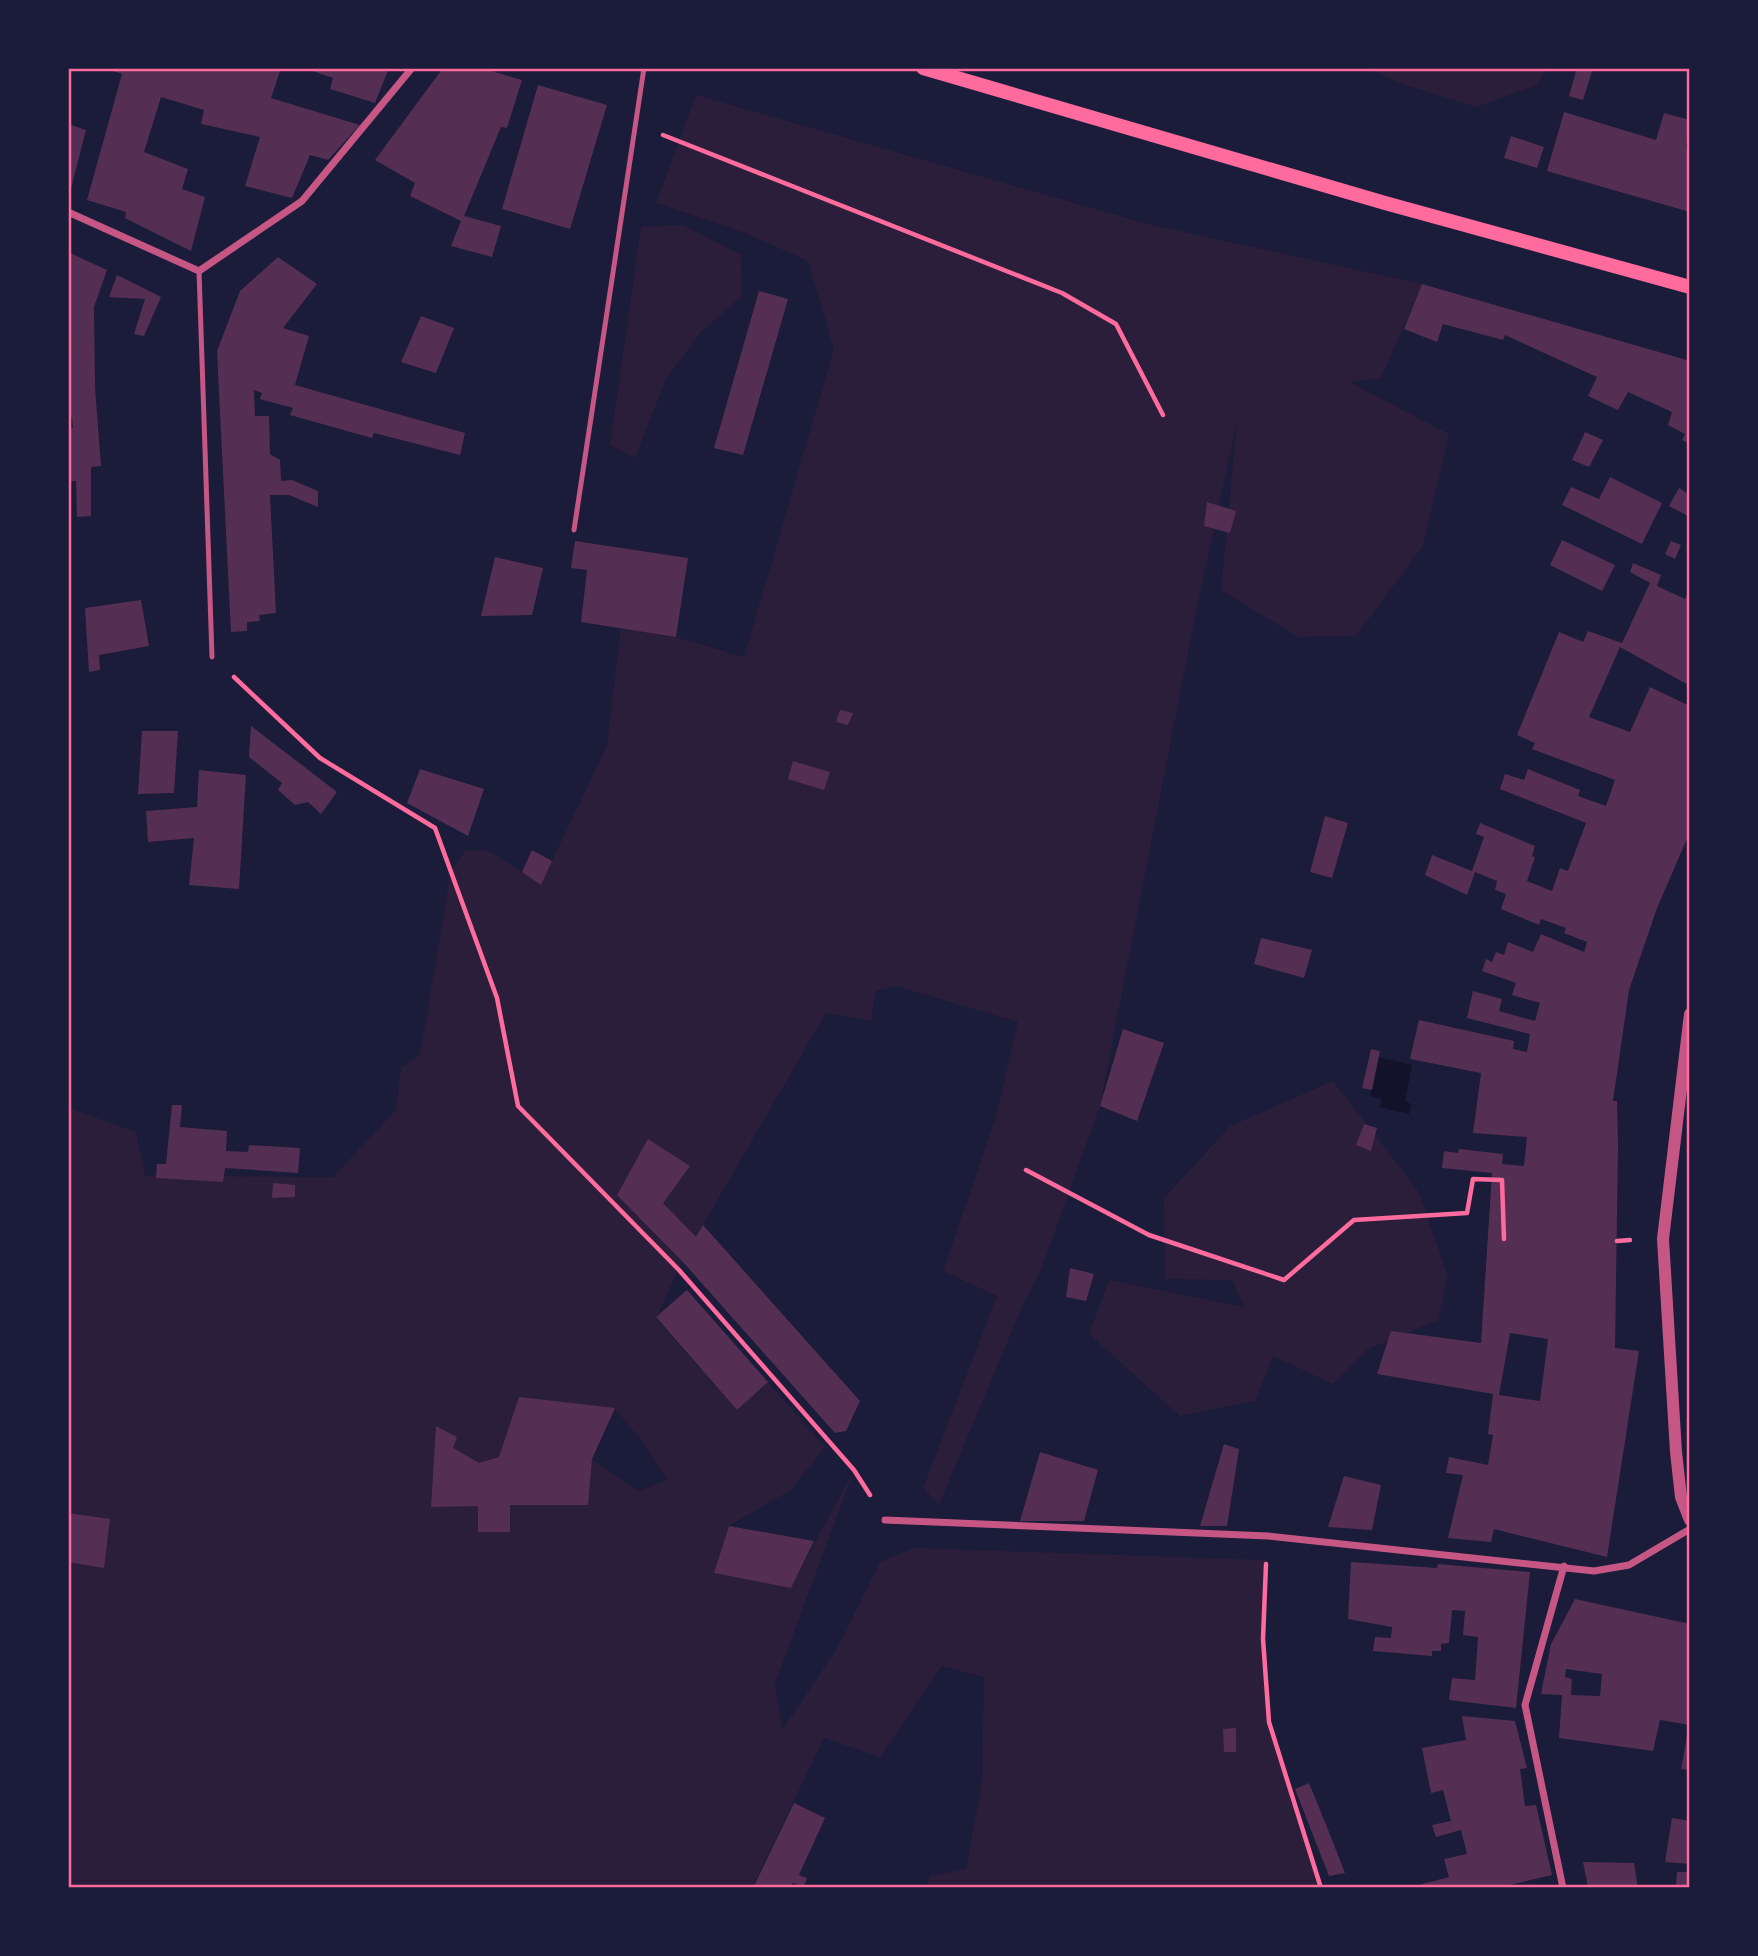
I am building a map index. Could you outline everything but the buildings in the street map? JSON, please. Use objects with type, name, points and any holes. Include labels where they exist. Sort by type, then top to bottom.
[{"type":"main road","points":[[923,68],[1385,204],[1690,287]]},
{"type":"street","points":[[68,212],[199,271],[302,201],[412,68]]},
{"type":"street","points":[[1690,1014],[1663,1239],[1676,1452],[1681,1497],[1690,1520]]},
{"type":"street","points":[[885,1520],[1268,1536],[1594,1571],[1620,1567],[1690,1529]]},
{"type":"street","points":[[1563,1888],[1525,1705],[1564,1566]]},
{"type":"lane","points":[[574,530],[643,68]]},
{"type":"lane","points":[[199,271],[212,657]]},
{"type":"path","points":[[635,124],[1062,293],[1116,324],[1163,415]]},
{"type":"path","points":[[212,657],[320,758],[435,828],[497,998],[518,1106],[679,1270],[853,1470],[885,1520]]},
{"type":"path","points":[[1026,1170],[1149,1235],[1284,1280],[1354,1220],[1467,1213],[1474,1179],[1502,1180],[1504,1239]]},
{"type":"path","points":[[1268,1536],[1263,1639],[1269,1722],[1321,1888]]},
{"type":"shaded area","points":[[1367,68],[1546,68],[1538,85],[1476,107],[1403,84]]},
{"type":"shaded area","points":[[696,95],[1148,224],[1422,284],[1381,378],[1349,382],[1449,434],[1423,546],[1356,636],[1298,637],[1221,590],[1237,422],[1193,627],[1100,1106],[1041,1270],[1022,1307],[939,1505],[923,1488],[997,1296],[943,1271],[995,1120],[1018,1022],[896,986],[876,991],[871,1021],[826,1013],[682,1261],[656,1319],[737,1410],[768,1382],[825,1447],[791,1490],[729,1526],[715,1573],[791,1587],[854,1470],[775,1684],[783,1729],[838,1647],[880,1562],[915,1548],[1266,1560],[1263,1639],[1269,1722],[1321,1888],[926,1888],[930,1876],[966,1869],[982,1781],[984,1677],[942,1666],[880,1757],[824,1738],[752,1888],[68,1888],[68,1108],[136,1132],[145,1176],[333,1177],[396,1110],[401,1068],[420,1055],[451,871],[465,851],[487,850],[541,884],[607,745],[621,627],[676,637],[744,657],[834,349],[808,261],[745,233],[656,203]],"holes":[[[615,1409],[641,1440],[667,1480],[638,1491],[592,1459]]]},
{"type":"shaded area","points":[[683,225],[741,255],[742,296],[701,332],[666,379],[635,458],[610,445],[641,227]]},
{"type":"shaded area","points":[[1378,1057],[1412,1065],[1405,1101],[1411,1104],[1409,1114],[1380,1107],[1381,1099],[1370,1096]]},
{"type":"shaded area","points":[[1333,1081],[1419,1192],[1448,1277],[1438,1320],[1368,1349],[1333,1384],[1273,1356],[1255,1401],[1180,1416],[1089,1334],[1109,1280],[1244,1307],[1232,1280],[1165,1279],[1164,1198],[1230,1126]]}]
